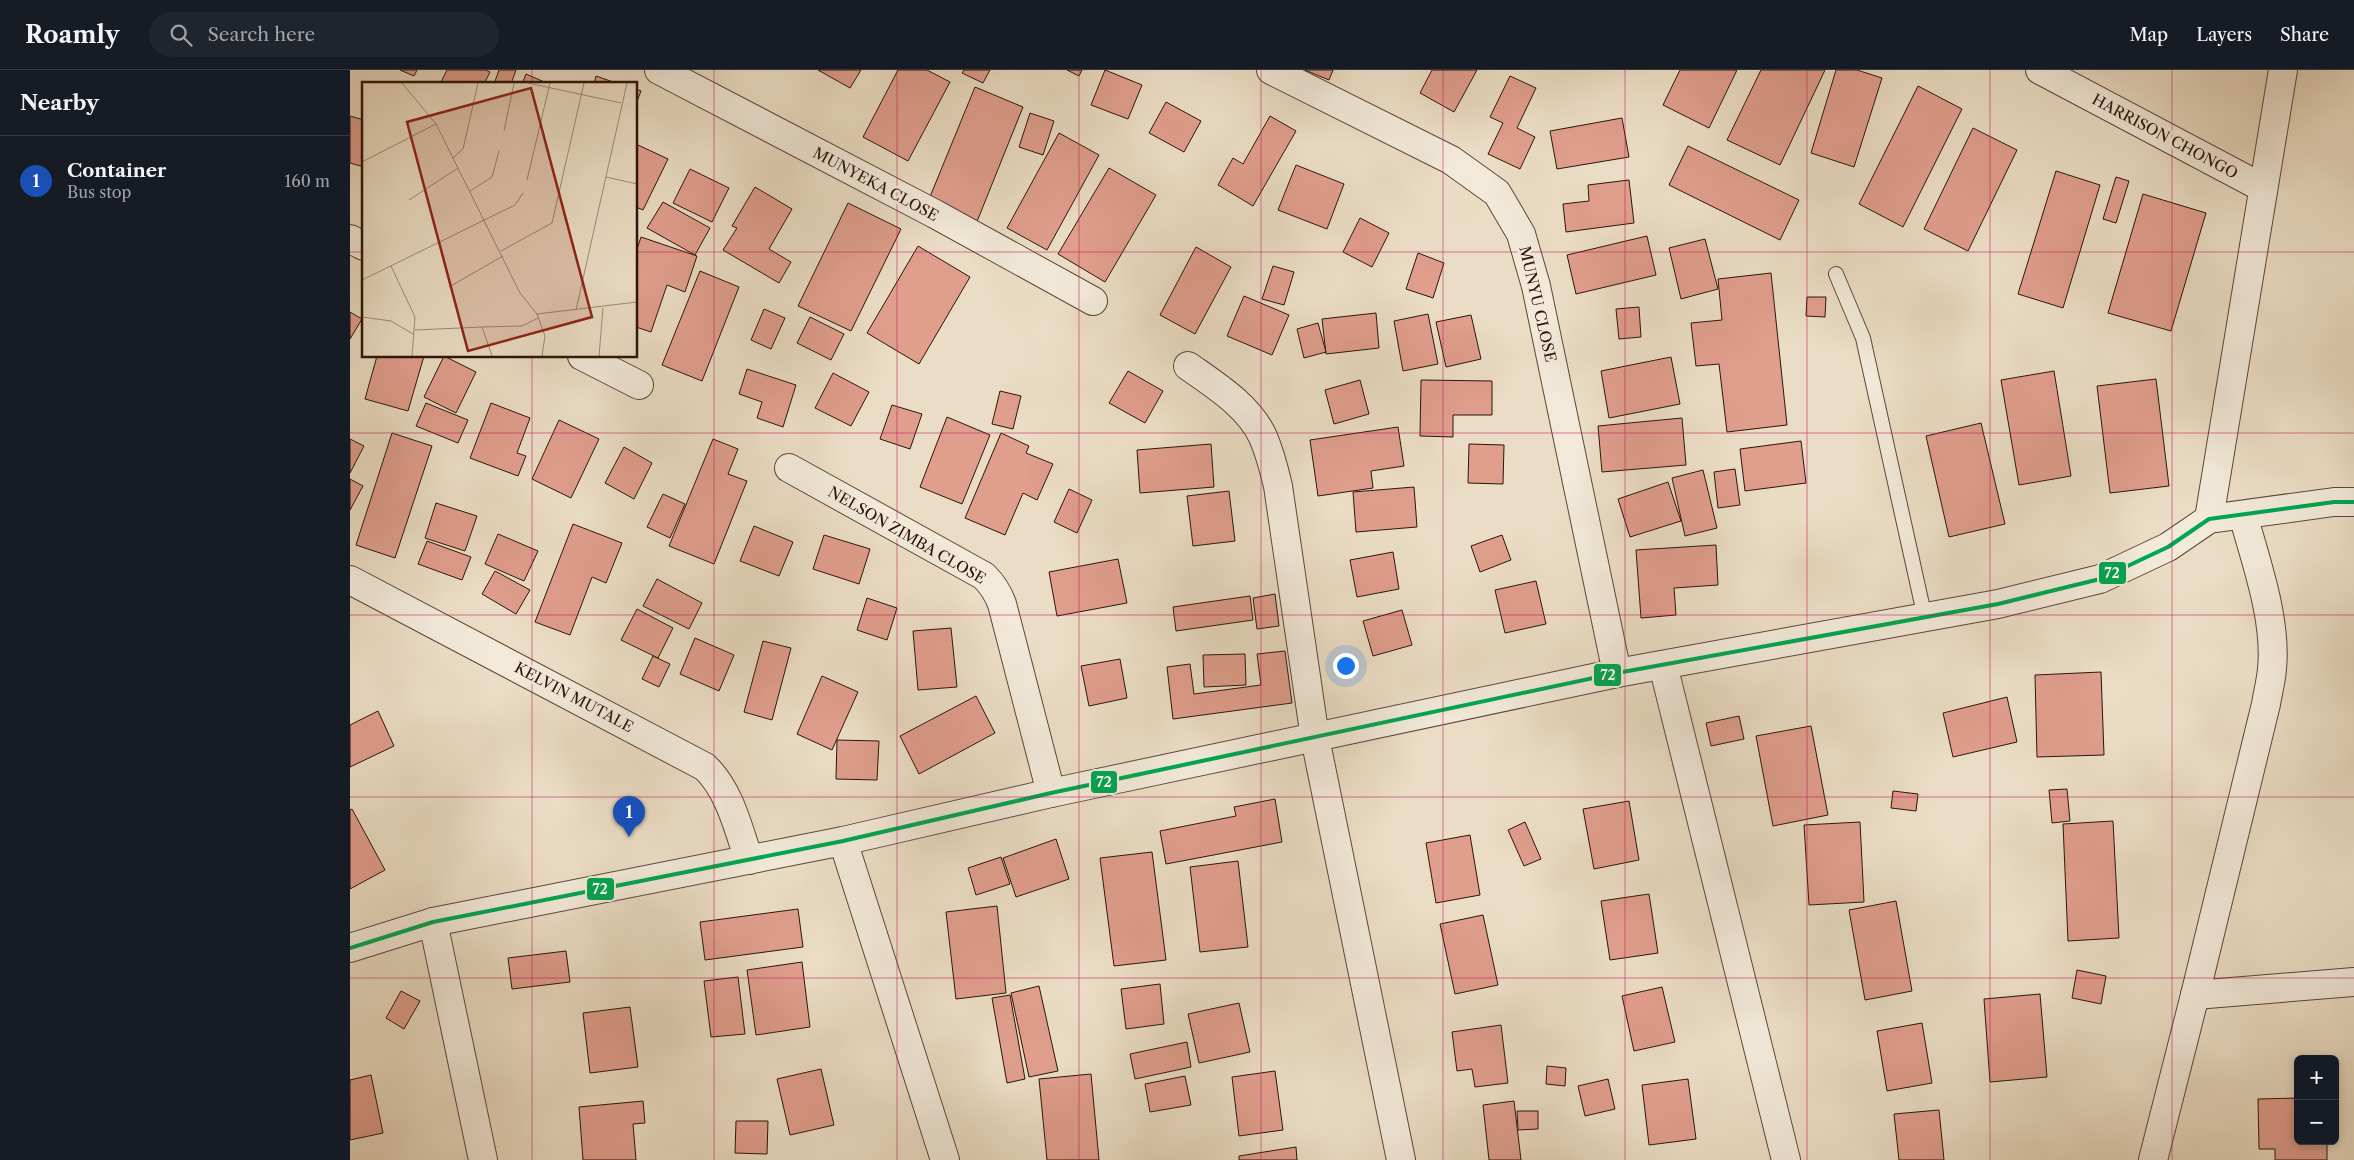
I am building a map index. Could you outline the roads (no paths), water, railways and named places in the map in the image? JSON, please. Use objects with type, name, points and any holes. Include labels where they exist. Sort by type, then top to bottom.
[{"type":"street","name":"MUNYEKA CLOSE","points":[[659,70],[935,214],[1092,301]]},
{"type":"street","name":"MUNYU CLOSE","points":[[1271,70],[1451,160],[1497,193],[1521,234],[1536,286],[1617,673]]},
{"type":"street","name":"HARRISON CHONGO","points":[[2040,70],[2263,188]]},
{"type":"street","points":[[2209,519],[2283,70]]},
{"type":"street","points":[[350,239],[362,245]]},
{"type":"street","points":[[586,358],[640,385]]},
{"type":"street","points":[[1188,366],[1236,402],[1263,436],[1271,458],[1278,486],[1315,738],[1401,1160]]},
{"type":"street","name":"NELSON ZIMBA CLOSE","points":[[789,468],[984,576],[991,583],[998,592],[1002,604],[1051,794]]},
{"type":"street","points":[[350,948],[433,922],[843,841],[1051,794],[1617,673],[1998,604],[2100,579],[2168,547],[2209,519],[2334,502],[2354,502]]},
{"type":"street","points":[[2153,1160],[2266,704],[2272,668],[2271,634],[2260,578],[2243,515]]},
{"type":"street","name":"KELVIN MUTALE","points":[[350,580],[705,768],[715,777],[727,798],[749,860]]},
{"type":"street","points":[[1663,665],[1786,1160]]},
{"type":"street","points":[[843,841],[945,1160]]},
{"type":"street","points":[[433,922],[483,1160]]},
{"type":"street","points":[[2195,996],[2354,982]]},
{"type":"lane","points":[[1836,274],[1863,338],[1926,618]]},
{"type":"place","name":"Container","points":[[629,837]]}]
